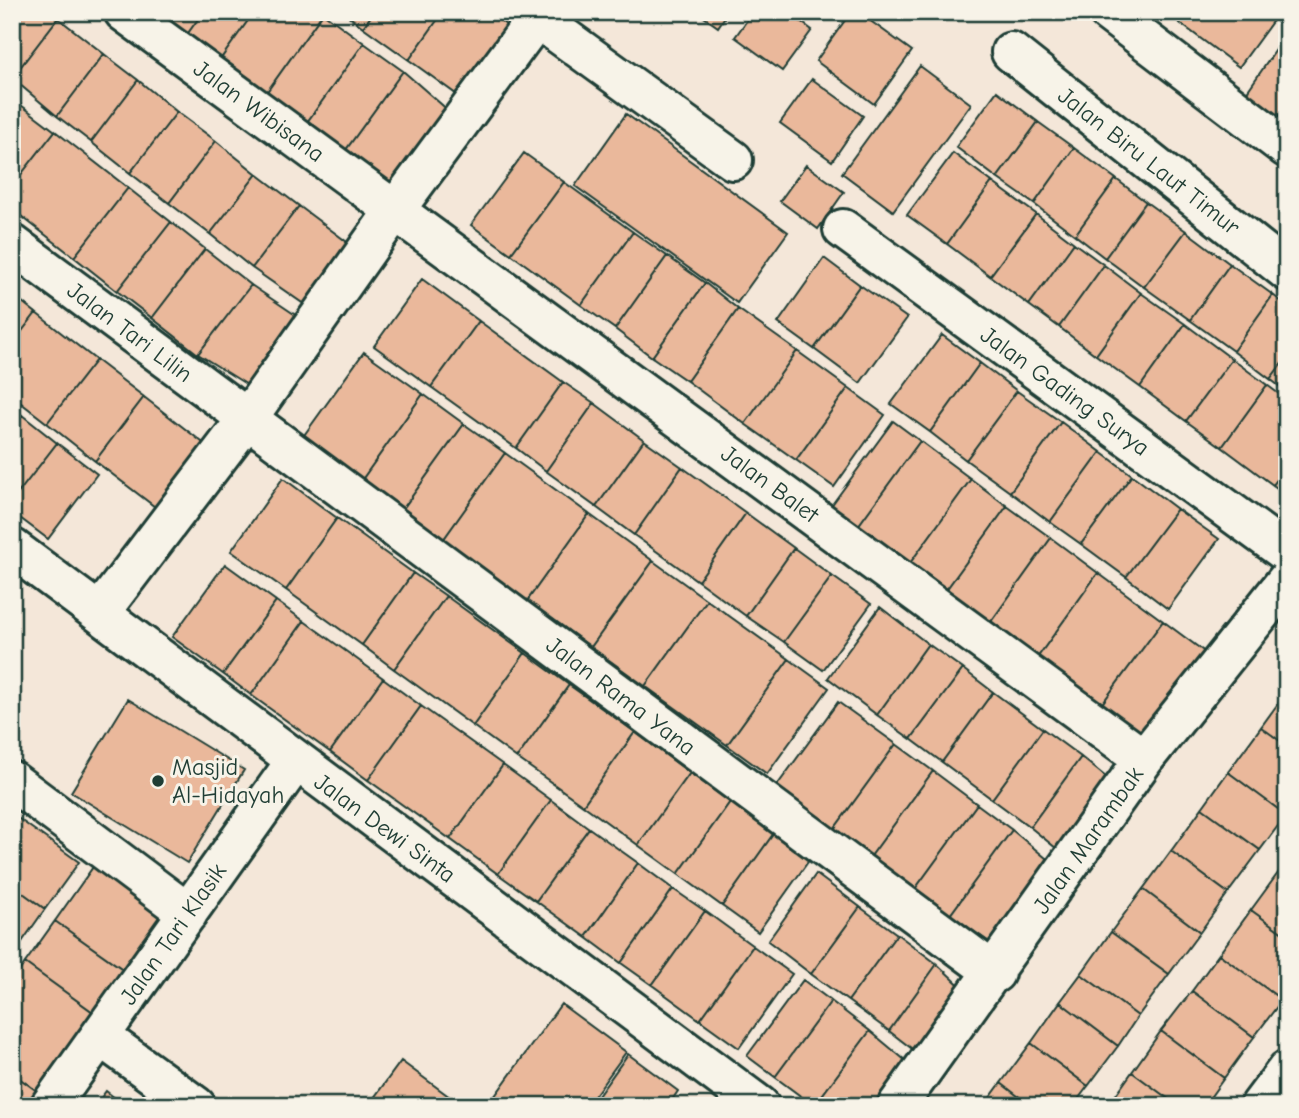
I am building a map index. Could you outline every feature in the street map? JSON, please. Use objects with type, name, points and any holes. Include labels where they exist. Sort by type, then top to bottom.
[{"type":"street","name":"Jalan Wibisana","points":[[124,12],[395,209]]},
{"type":"street","points":[[1108,12],[1287,148]]},
{"type":"street","points":[[100,611],[247,419],[395,209],[508,60],[533,15],[733,160]]},
{"type":"street","name":"Jalan Biru Laut Timur","points":[[1011,52],[1287,271]]},
{"type":"street","name":"Jalan Balet","points":[[395,209],[1144,759]]},
{"type":"street","name":"Jalan Gading Surya","points":[[843,229],[1287,553]]},
{"type":"street","name":"Jalan Tari Lilin","points":[[12,244],[247,419]]},
{"type":"street","name":"Jalan Rama Yana","points":[[247,419],[995,973]]},
{"type":"street","name":"Jalan Dewi Sinta","points":[[12,548],[100,611],[295,762],[760,1106]]},
{"type":"street","name":"Jalan Marambak","points":[[897,1106],[995,973],[1144,759],[1287,580]]},
{"type":"street","name":"Jalan Tari Klasik","points":[[50,1106],[295,762]]},
{"type":"street","points":[[12,781],[188,913]]},
{"type":"street","points":[[101,1037],[196,1106]]},
{"type":"street","points":[[1260,1106],[1287,1070]]},
{"type":"building","points":[[16,12],[50,12],[58,18],[12,78],[12,16]]},
{"type":"building","points":[[139,12],[203,12],[181,43]]},
{"type":"building","points":[[203,12],[254,12],[215,67],[181,43]]},
{"type":"building","points":[[254,12],[323,13],[261,100],[215,67]]},
{"type":"building","points":[[343,12],[374,12],[363,27]]},
{"type":"building","points":[[374,12],[443,12],[409,60],[363,27]]},
{"type":"building","points":[[443,12],[491,12],[508,27],[456,94],[409,60]]},
{"type":"building","points":[[697,12],[728,12],[718,27]]},
{"type":"building","points":[[753,12],[788,12],[812,30],[782,71],[735,37]]},
{"type":"building","points":[[851,12],[858,12],[912,51],[874,104],[816,61]]},
{"type":"building","points":[[1165,12],[1273,12],[1277,15],[1239,67]]},
{"type":"building","points":[[323,13],[364,43],[302,129],[261,100]]},
{"type":"building","points":[[58,18],[104,54],[57,116],[12,78]]},
{"type":"building","points":[[1287,34],[1287,125],[1244,96]]},
{"type":"building","points":[[364,43],[403,71],[340,158],[302,129]]},
{"type":"building","points":[[104,54],[138,80],[91,142],[57,116]]},
{"type":"building","points":[[920,66],[971,104],[893,211],[842,173]]},
{"type":"building","points":[[403,71],[450,112],[393,189],[340,158]]},
{"type":"building","points":[[812,79],[863,116],[832,161],[780,123]]},
{"type":"building","points":[[138,80],[177,112],[130,173],[91,142]]},
{"type":"building","points":[[997,91],[1038,122],[997,178],[956,147]]},
{"type":"building","points":[[12,99],[55,131],[12,186]]},
{"type":"building","points":[[177,112],[216,141],[169,203],[130,173]]},
{"type":"building","points":[[626,114],[788,232],[737,303],[575,186]]},
{"type":"building","points":[[1038,122],[1074,148],[1034,204],[997,178]]},
{"type":"building","points":[[55,131],[128,188],[74,257],[12,209],[12,186]]},
{"type":"building","points":[[216,141],[257,174],[210,234],[169,203]]},
{"type":"building","points":[[1074,148],[1116,179],[1075,235],[1034,204]]},
{"type":"building","points":[[524,153],[564,182],[511,254],[471,225]]},
{"type":"building","points":[[953,153],[992,182],[947,244],[907,215]]},
{"type":"building","points":[[806,165],[844,192],[818,229],[780,201]]},
{"type":"building","points":[[257,174],[299,206],[252,268],[210,234]]},
{"type":"building","points":[[1116,179],[1146,202],[1105,258],[1075,235]]},
{"type":"building","points":[[564,182],[633,232],[581,305],[511,254]]},
{"type":"building","points":[[992,182],[1036,214],[990,276],[947,244]]},
{"type":"building","points":[[128,188],[171,222],[117,291],[74,257]]},
{"type":"building","points":[[1146,202],[1186,231],[1144,287],[1105,258]]},
{"type":"building","points":[[299,206],[355,248],[311,309],[252,268]]},
{"type":"building","points":[[1036,214],[1074,243],[1029,305],[990,276]]},
{"type":"building","points":[[171,222],[205,249],[152,318],[117,291]]},
{"type":"building","points":[[1186,231],[1230,264],[1190,320],[1144,287]]},
{"type":"building","points":[[633,232],[667,256],[615,329],[581,305]]},
{"type":"building","points":[[1074,243],[1104,265],[1059,327],[1029,305]]},
{"type":"building","points":[[205,249],[251,285],[198,354],[152,318]]},
{"type":"building","points":[[667,256],[705,283],[652,357],[615,329]]},
{"type":"building","points":[[824,258],[860,285],[814,349],[778,323]]},
{"type":"building","points":[[1230,264],[1273,295],[1233,351],[1190,320]]},
{"type":"building","points":[[1104,265],[1141,293],[1096,355],[1059,327]]},
{"type":"building","points":[[422,279],[479,321],[431,387],[374,346]]},
{"type":"building","points":[[705,283],[738,309],[687,381],[652,357]]},
{"type":"building","points":[[251,285],[297,316],[249,386],[198,354]]},
{"type":"building","points":[[860,285],[907,318],[860,383],[814,349]]},
{"type":"building","points":[[1141,293],[1185,324],[1140,387],[1096,355]]},
{"type":"building","points":[[12,294],[36,313],[12,344]]},
{"type":"building","points":[[1273,295],[1287,306],[1287,357],[1270,379],[1233,351]]},
{"type":"building","points":[[738,309],[797,351],[745,424],[687,381]]},
{"type":"building","points":[[36,313],[96,360],[47,423],[12,396],[12,344]]},
{"type":"building","points":[[479,321],[563,382],[516,448],[431,387]]},
{"type":"building","points":[[1185,324],[1232,359],[1186,421],[1140,387]]},
{"type":"building","points":[[942,335],[980,363],[930,432],[891,404]]},
{"type":"building","points":[[797,351],[848,388],[796,460],[745,424]]},
{"type":"building","points":[[364,352],[423,394],[361,481],[302,438]]},
{"type":"building","points":[[1287,357],[1287,392],[1270,379]]},
{"type":"building","points":[[1232,359],[1267,385],[1222,447],[1186,421]]},
{"type":"building","points":[[96,360],[144,397],[95,461],[47,423]]},
{"type":"building","points":[[980,363],[1017,391],[966,460],[930,432]]},
{"type":"building","points":[[563,382],[594,403],[546,471],[516,448]]},
{"type":"building","points":[[1267,385],[1287,400],[1287,466],[1273,485],[1222,447]]},
{"type":"building","points":[[848,388],[885,415],[834,487],[796,460]]},
{"type":"building","points":[[1017,391],[1061,422],[1010,492],[966,460]]},
{"type":"building","points":[[423,394],[464,424],[402,510],[361,481]]},
{"type":"building","points":[[144,397],[211,449],[163,513],[95,461]]},
{"type":"building","points":[[594,403],[644,440],[596,507],[546,471]]},
{"type":"building","points":[[12,408],[22,415],[12,427]]},
{"type":"building","points":[[22,415],[57,443],[12,501],[12,427]]},
{"type":"building","points":[[893,421],[920,441],[858,526],[831,506]]},
{"type":"building","points":[[1061,422],[1101,452],[1050,522],[1010,492]]},
{"type":"building","points":[[464,424],[505,453],[443,540],[402,510]]},
{"type":"building","points":[[644,440],[682,467],[634,535],[596,507]]},
{"type":"building","points":[[920,441],[971,479],[910,563],[858,526]]},
{"type":"building","points":[[57,443],[97,474],[48,539],[12,512],[12,501]]},
{"type":"building","points":[[1101,452],[1132,475],[1081,544],[1050,522]]},
{"type":"building","points":[[505,453],[589,514],[527,601],[443,540]]},
{"type":"building","points":[[1287,466],[1287,495],[1273,485]]},
{"type":"building","points":[[682,467],[746,513],[698,581],[634,535]]},
{"type":"building","points":[[1132,475],[1177,509],[1126,577],[1081,544]]},
{"type":"building","points":[[283,478],[337,518],[286,590],[231,551]]},
{"type":"building","points":[[971,479],[1007,506],[946,590],[910,563]]},
{"type":"building","points":[[1007,506],[1051,538],[990,623],[946,590]]},
{"type":"building","points":[[1177,509],[1219,539],[1168,609],[1126,577]]},
{"type":"building","points":[[746,513],[794,548],[746,616],[698,581]]},
{"type":"building","points":[[589,514],[653,561],[591,647],[527,601]]},
{"type":"building","points":[[337,518],[413,573],[362,645],[286,590]]},
{"type":"building","points":[[1051,538],[1098,573],[1037,658],[990,623]]},
{"type":"building","points":[[794,548],[832,576],[784,642],[746,616]]},
{"type":"building","points":[[653,561],[707,600],[645,686],[591,647]]},
{"type":"building","points":[[225,564],[276,601],[223,674],[172,637]]},
{"type":"building","points":[[413,573],[446,596],[394,669],[362,645]]},
{"type":"building","points":[[1098,573],[1163,621],[1101,705],[1037,658]]},
{"type":"building","points":[[832,576],[871,604],[823,670],[784,642]]},
{"type":"building","points":[[446,596],[525,653],[473,726],[394,669]]},
{"type":"building","points":[[707,600],[789,659],[727,745],[645,686]]},
{"type":"building","points":[[276,601],[304,621],[251,695],[223,674]]},
{"type":"building","points":[[880,607],[928,644],[877,715],[828,678]]},
{"type":"building","points":[[304,621],[383,678],[330,752],[251,695]]},
{"type":"building","points":[[1163,621],[1206,653],[1145,737],[1101,705]]},
{"type":"building","points":[[928,644],[963,669],[911,739],[877,715]]},
{"type":"building","points":[[525,653],[569,685],[517,758],[473,726]]},
{"type":"building","points":[[789,659],[829,688],[767,774],[727,745]]},
{"type":"building","points":[[963,669],[993,692],[942,762],[911,739]]},
{"type":"building","points":[[383,678],[421,706],[368,780],[330,752]]},
{"type":"building","points":[[569,685],[635,732],[583,805],[517,758]]},
{"type":"building","points":[[1287,691],[1287,746],[1261,727]]},
{"type":"building","points":[[993,692],[1043,729],[992,799],[942,762]]},
{"type":"building","name":"Masjid Al-Hidayah","points":[[128,699],[244,770],[187,863],[71,792]]},
{"type":"building","points":[[838,702],[896,744],[834,829],[776,787]]},
{"type":"building","points":[[421,706],[503,765],[450,839],[368,780]]},
{"type":"building","points":[[1261,727],[1287,746],[1286,815],[1228,772]]},
{"type":"building","points":[[1043,729],[1081,757],[1030,827],[992,799]]},
{"type":"building","points":[[635,732],[690,773],[638,845],[583,805]]},
{"type":"building","points":[[896,744],[933,771],[871,856],[834,829]]},
{"type":"building","points":[[1081,757],[1117,786],[1067,857],[1030,827]]},
{"type":"building","points":[[503,765],[551,800],[498,874],[450,839]]},
{"type":"building","points":[[933,771],[977,804],[915,889],[871,856]]},
{"type":"building","points":[[1228,772],[1286,815],[1260,850],[1202,808]]},
{"type":"building","points":[[690,773],[730,802],[678,874],[638,845]]},
{"type":"building","points":[[551,800],[589,828],[536,901],[498,874]]},
{"type":"building","points":[[730,802],[774,833],[722,906],[678,874]]},
{"type":"building","points":[[977,804],[1012,830],[950,915],[915,889]]},
{"type":"building","points":[[1202,808],[1260,850],[1228,893],[1171,851]]},
{"type":"building","points":[[12,814],[79,862],[45,909],[12,885]]},
{"type":"building","points":[[589,828],[638,863],[586,937],[536,901]]},
{"type":"building","points":[[1012,830],[1058,868],[1004,952],[950,915]]},
{"type":"building","points":[[774,833],[810,859],[758,932],[722,906]]},
{"type":"building","points":[[1171,851],[1228,893],[1200,932],[1143,889]]},
{"type":"building","points":[[638,863],[673,889],[621,963],[586,937]]},
{"type":"building","points":[[93,867],[162,917],[124,970],[55,921]]},
{"type":"building","points":[[1281,869],[1287,873],[1287,936],[1251,910]]},
{"type":"building","points":[[816,874],[860,907],[811,974],[768,941]]},
{"type":"building","points":[[12,885],[45,909],[12,956]]},
{"type":"building","points":[[673,889],[705,911],[652,985],[621,963]]},
{"type":"building","points":[[1143,889],[1200,932],[1169,974],[1111,932]]},
{"type":"building","points":[[860,907],[897,934],[848,1001],[811,974]]},
{"type":"building","points":[[1251,910],[1287,936],[1287,993],[1282,1000],[1219,954]]},
{"type":"building","points":[[705,911],[753,946],[700,1020],[652,985]]},
{"type":"building","points":[[55,921],[124,970],[93,1012],[25,963]]},
{"type":"building","points":[[1111,932],[1169,974],[1138,1016],[1081,974]]},
{"type":"building","points":[[897,934],[937,964],[889,1031],[848,1001]]},
{"type":"building","points":[[753,946],[792,974],[739,1048],[700,1020]]},
{"type":"building","points":[[1219,954],[1282,1000],[1254,1037],[1192,991]]},
{"type":"building","points":[[25,963],[93,1012],[37,1091],[12,1073],[12,981]]},
{"type":"building","points":[[937,964],[969,994],[924,1058],[889,1031]]},
{"type":"building","points":[[1081,974],[1138,1016],[1118,1046],[1060,1002]]},
{"type":"building","points":[[803,980],[831,1001],[775,1077],[747,1056]]},
{"type":"building","points":[[1192,991],[1254,1037],[1224,1078],[1161,1031]]},
{"type":"building","points":[[831,1001],[870,1031],[814,1106],[775,1077]]},
{"type":"building","points":[[1060,1002],[1118,1046],[1088,1086],[1031,1043]]},
{"type":"building","points":[[561,1004],[626,1052],[587,1106],[500,1106],[492,1100]]},
{"type":"building","points":[[870,1031],[912,1066],[886,1106],[814,1106]]},
{"type":"building","points":[[1161,1031],[1224,1078],[1204,1106],[1178,1106],[1132,1072]]},
{"type":"building","points":[[1031,1043],[1088,1086],[1073,1106],[1031,1106],[1001,1083]]},
{"type":"building","points":[[628,1054],[678,1091],[668,1106],[591,1106]]},
{"type":"building","points":[[401,1061],[458,1103],[456,1106],[368,1106]]},
{"type":"building","points":[[1132,1072],[1178,1106],[1108,1106]]},
{"type":"building","points":[[12,1073],[37,1091],[26,1106],[12,1106]]},
{"type":"building","points":[[1001,1083],[1031,1106],[984,1106]]},
{"type":"building","points":[[106,1091],[125,1106],[95,1106]]},
{"type":"place","name":"Masjid Al-Hidayah","points":[[158,781]]}]
